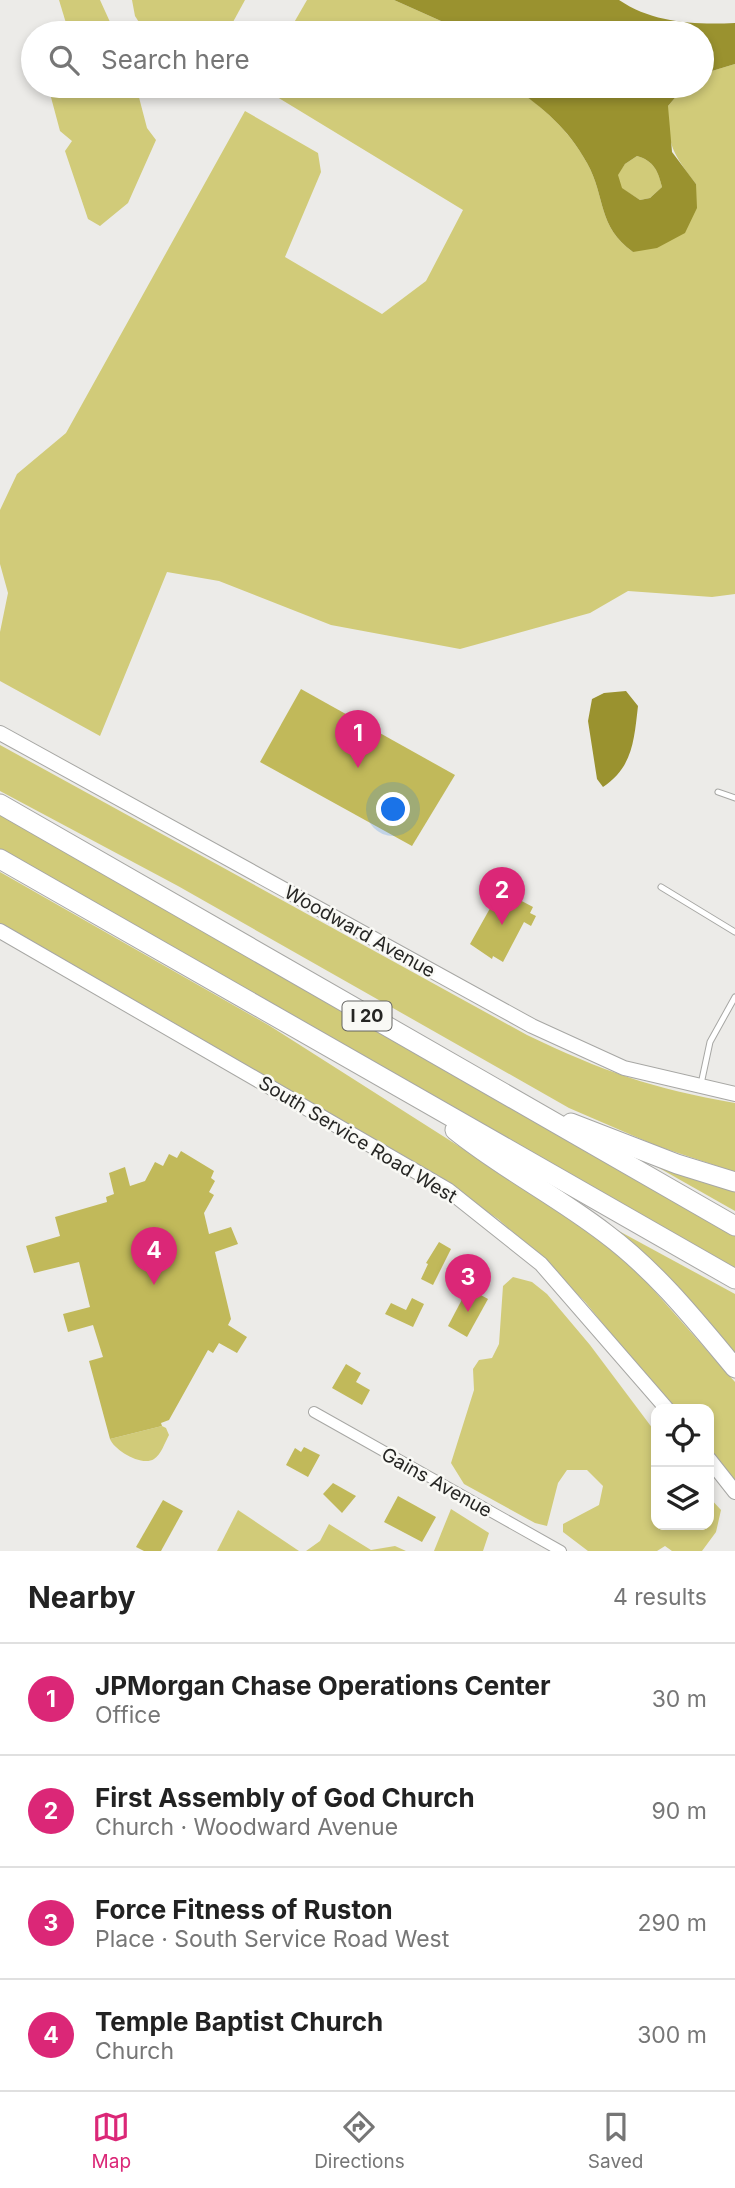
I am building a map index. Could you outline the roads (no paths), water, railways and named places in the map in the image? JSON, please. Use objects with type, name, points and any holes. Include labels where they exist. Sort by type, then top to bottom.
[{"type":"highway","name":"I 20","points":[[0,804],[735,1226]]},
{"type":"highway","name":"I 20","points":[[0,859],[735,1279]]},
{"type":"highway","points":[[401,1088],[480,1150],[575,1210],[636,1258],[674,1295],[735,1368]]},
{"type":"highway","points":[[509,1098],[677,1164],[735,1182]]},
{"type":"main road","name":"Woodward Avenue","points":[[0,733],[532,1027],[624,1068],[735,1094]]},
{"type":"main road","name":"South Service Road West","points":[[0,931],[448,1190],[541,1264],[663,1404]]},
{"type":"main road","points":[[714,1465],[735,1492]]},
{"type":"street","name":"Gains Avenue","points":[[314,1412],[561,1551]]},
{"type":"lane","points":[[718,792],[735,798]]},
{"type":"lane","points":[[661,887],[735,932]]},
{"type":"lane","points":[[700,1087],[709,1042],[735,997]]},
{"type":"place","name":"JPMorgan Chase Operations Center","points":[[358,768]]},
{"type":"place","name":"First Assembly of God Church","points":[[502,925]]},
{"type":"place","name":"Temple Baptist Church","points":[[154,1285]]},
{"type":"place","name":"Force Fitness of Ruston","points":[[468,1312]]}]
